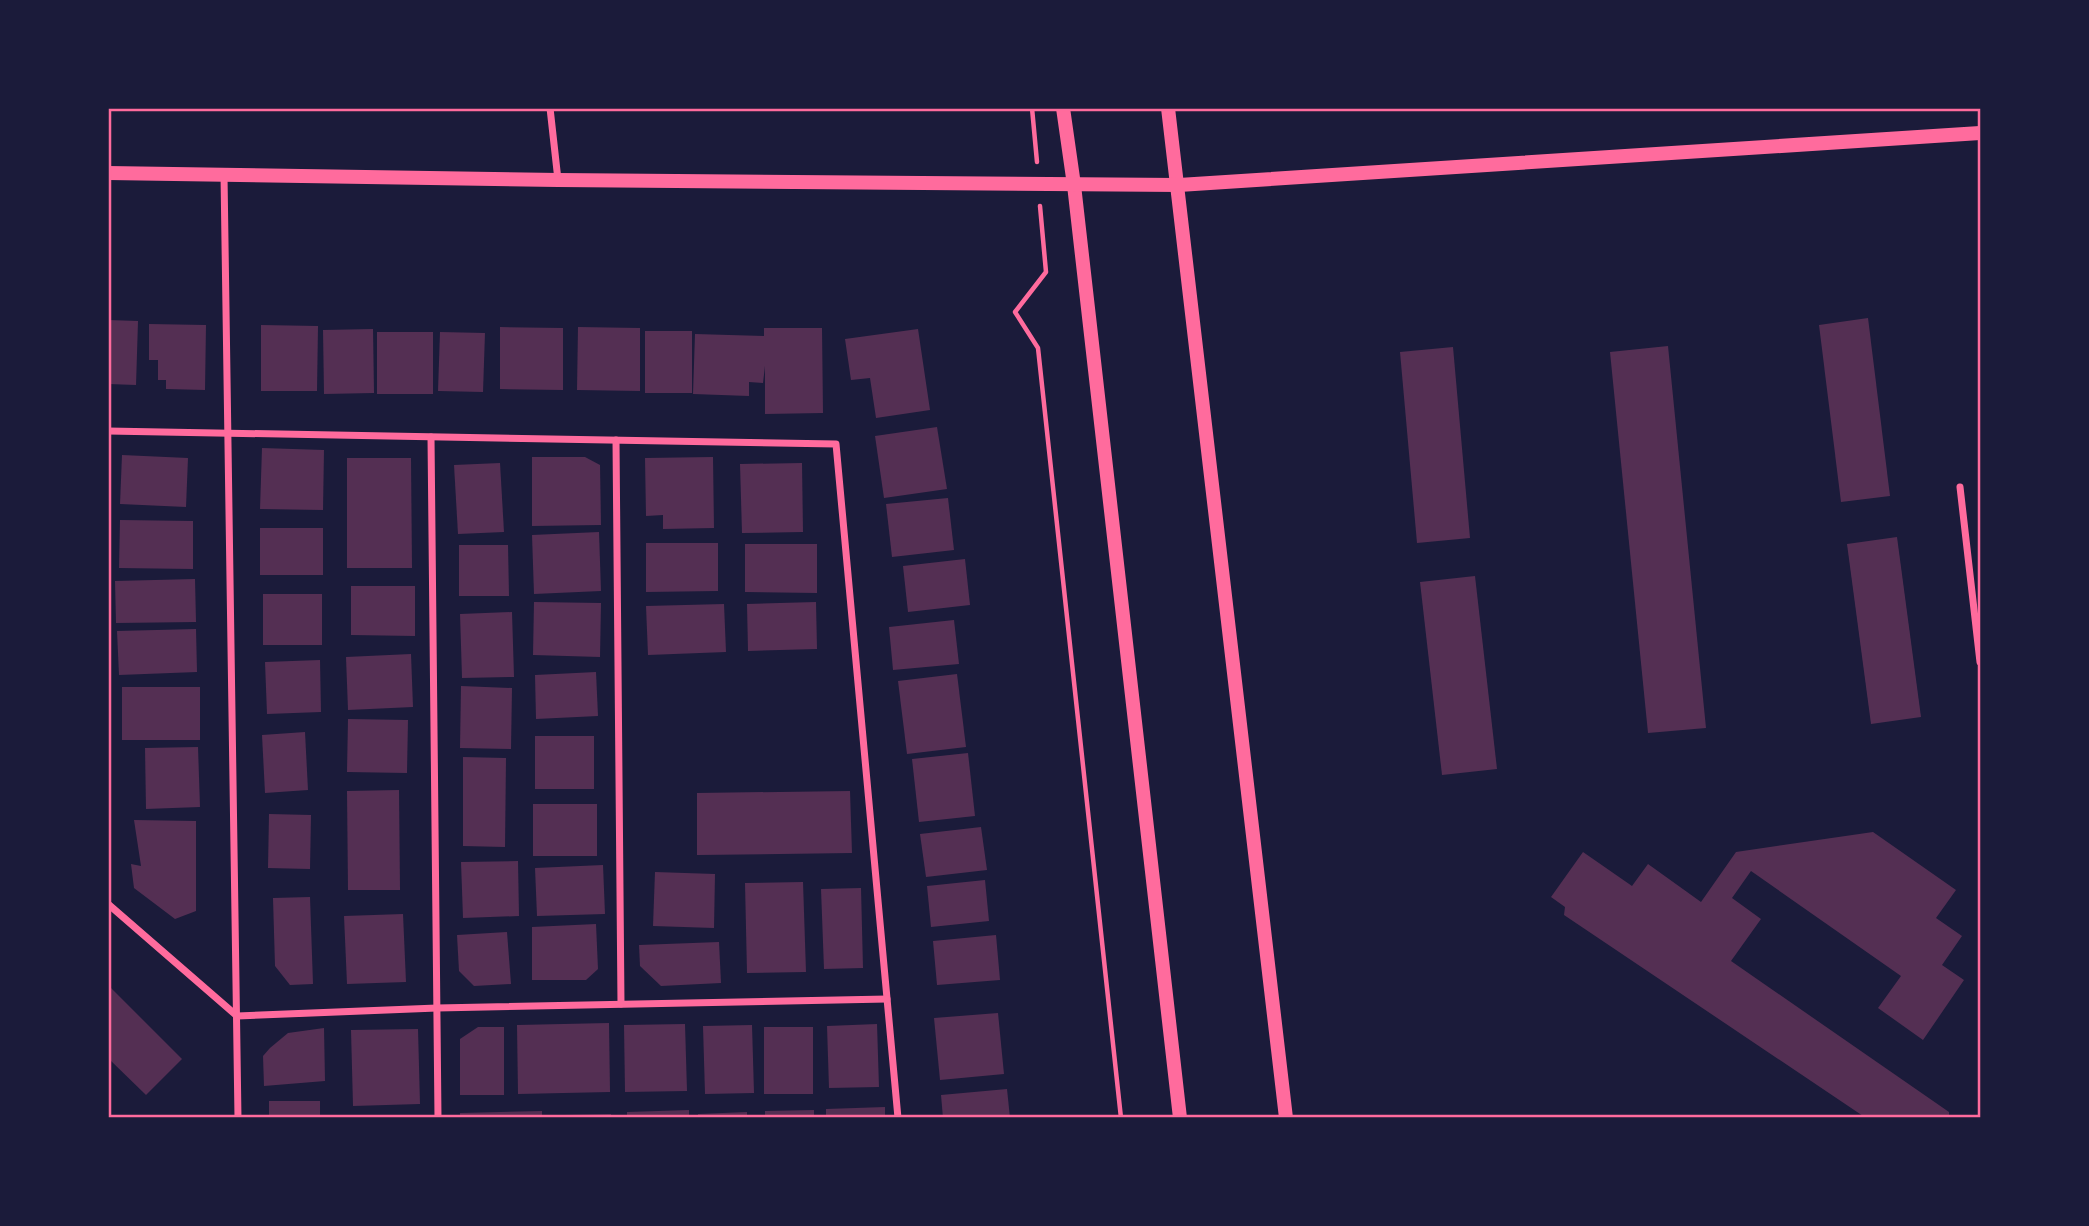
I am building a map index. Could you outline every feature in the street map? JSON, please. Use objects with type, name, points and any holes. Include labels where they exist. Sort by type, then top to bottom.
[{"type":"main road","points":[[1063,108],[1074,184],[1180,1118]]},
{"type":"main road","points":[[1168,108],[1286,1118]]},
{"type":"main road","points":[[108,173],[1179,186],[1980,133]]},
{"type":"street","points":[[550,108],[558,180]]},
{"type":"street","points":[[224,175],[238,1118]]},
{"type":"street","points":[[108,431],[836,444],[898,1118]]},
{"type":"street","points":[[431,437],[438,1118]]},
{"type":"street","points":[[617,440],[621,1004]]},
{"type":"street","points":[[1960,487],[1980,662]]},
{"type":"street","points":[[108,904],[237,1016],[437,1008],[887,999]]},
{"type":"path","points":[[1046,272],[1015,312],[1038,348],[1121,1118]]},
{"type":"building","points":[[1868,318],[1890,496],[1841,502],[1819,325]]},
{"type":"building","points":[[108,320],[138,321],[136,385],[108,384]]},
{"type":"building","points":[[149,324],[206,325],[205,390],[166,389],[166,380],[158,380],[158,360],[149,360]]},
{"type":"building","points":[[261,325],[318,326],[317,391],[261,391]]},
{"type":"building","points":[[500,327],[563,328],[563,390],[500,389]]},
{"type":"building","points":[[578,327],[640,328],[640,391],[577,390]]},
{"type":"building","points":[[764,328],[822,328],[823,413],[765,414],[765,366],[763,383],[749,382],[749,396],[693,394],[695,334],[764,336]]},
{"type":"building","points":[[373,329],[374,393],[324,394],[323,330]]},
{"type":"building","points":[[918,329],[930,410],[876,418],[870,378],[851,380],[845,339]]},
{"type":"building","points":[[645,331],[692,331],[692,393],[645,393]]},
{"type":"building","points":[[377,332],[433,332],[433,394],[377,394]]},
{"type":"building","points":[[440,332],[485,333],[483,392],[438,391]]},
{"type":"building","points":[[1668,346],[1706,728],[1648,733],[1610,352]]},
{"type":"building","points":[[1453,347],[1470,538],[1417,543],[1400,352]]},
{"type":"building","points":[[937,427],[947,489],[884,498],[875,436]]},
{"type":"building","points":[[262,448],[324,450],[323,510],[260,509]]},
{"type":"building","points":[[122,455],[188,458],[186,507],[120,504]]},
{"type":"building","points":[[532,457],[585,457],[600,465],[601,525],[532,526]]},
{"type":"building","points":[[713,457],[714,528],[663,529],[663,515],[646,516],[645,458]]},
{"type":"building","points":[[347,458],[411,458],[412,568],[347,568]]},
{"type":"building","points":[[500,463],[504,532],[458,534],[454,465]]},
{"type":"building","points":[[802,463],[803,532],[742,533],[740,464]]},
{"type":"building","points":[[948,498],[954,550],[892,557],[886,504]]},
{"type":"building","points":[[120,520],[193,521],[193,569],[119,568]]},
{"type":"building","points":[[260,528],[323,528],[323,575],[260,575]]},
{"type":"building","points":[[599,532],[601,591],[534,594],[532,535]]},
{"type":"building","points":[[1897,537],[1921,717],[1871,724],[1847,544]]},
{"type":"building","points":[[646,543],[718,543],[718,591],[646,592]]},
{"type":"building","points":[[745,544],[817,544],[817,593],[745,592]]},
{"type":"building","points":[[459,545],[508,545],[509,596],[459,596]]},
{"type":"building","points":[[965,559],[970,605],[908,612],[903,566]]},
{"type":"building","points":[[1475,576],[1497,769],[1442,775],[1420,582]]},
{"type":"building","points":[[195,579],[196,622],[116,623],[115,581]]},
{"type":"building","points":[[351,586],[415,586],[415,636],[351,635]]},
{"type":"building","points":[[263,594],[322,594],[322,645],[263,645]]},
{"type":"building","points":[[534,602],[601,603],[600,657],[533,655]]},
{"type":"building","points":[[816,602],[817,649],[748,651],[747,604]]},
{"type":"building","points":[[724,604],[726,652],[648,655],[646,606]]},
{"type":"building","points":[[512,612],[514,677],[462,678],[460,614]]},
{"type":"building","points":[[954,620],[959,664],[893,670],[889,627]]},
{"type":"building","points":[[196,629],[197,672],[119,675],[117,631]]},
{"type":"building","points":[[411,654],[413,707],[348,710],[346,657]]},
{"type":"building","points":[[320,660],[321,712],[267,714],[265,662]]},
{"type":"building","points":[[596,672],[598,716],[536,719],[535,675]]},
{"type":"building","points":[[957,674],[966,747],[907,754],[898,681]]},
{"type":"building","points":[[461,686],[512,688],[511,749],[460,748]]},
{"type":"building","points":[[122,687],[200,687],[200,740],[122,740]]},
{"type":"building","points":[[348,719],[408,720],[407,773],[347,772]]},
{"type":"building","points":[[305,732],[308,790],[265,793],[262,735]]},
{"type":"building","points":[[535,736],[594,736],[594,789],[535,789]]},
{"type":"building","points":[[198,747],[200,807],[146,809],[145,748]]},
{"type":"building","points":[[968,753],[975,816],[919,822],[912,759]]},
{"type":"building","points":[[463,757],[506,758],[505,847],[463,846]]},
{"type":"building","points":[[399,790],[400,890],[348,890],[347,791]]},
{"type":"building","points":[[850,791],[852,853],[697,855],[697,793]]},
{"type":"building","points":[[533,804],[597,804],[597,856],[533,856]]},
{"type":"building","points":[[269,814],[311,815],[310,869],[268,868]]},
{"type":"building","points":[[134,820],[196,821],[196,911],[175,919],[134,888],[131,864],[141,866]]},
{"type":"building","points":[[981,827],[987,870],[926,877],[920,834]]},
{"type":"building","points":[[1873,832],[1956,890],[1936,918],[1962,936],[1942,965],[1964,980],[1923,1040],[1878,1008],[1901,976],[1751,871],[1732,898],[1761,919],[1731,961],[1949,1112],[1949,1118],[1866,1118],[1564,915],[1565,907],[1551,897],[1583,852],[1632,886],[1648,864],[1701,902],[1736,852]]},
{"type":"building","points":[[518,861],[519,916],[463,918],[461,862]]},
{"type":"building","points":[[603,865],[605,914],[537,916],[535,868]]},
{"type":"building","points":[[655,872],[715,874],[714,928],[653,926]]},
{"type":"building","points":[[985,880],[989,921],[931,927],[927,886]]},
{"type":"building","points":[[803,882],[806,972],[747,973],[745,883]]},
{"type":"building","points":[[861,888],[863,968],[824,969],[821,889]]},
{"type":"building","points":[[310,897],[313,984],[290,985],[275,966],[273,898]]},
{"type":"building","points":[[403,914],[406,982],[347,984],[344,916]]},
{"type":"building","points":[[596,924],[598,969],[586,980],[532,980],[532,927]]},
{"type":"building","points":[[507,932],[511,984],[474,986],[459,971],[457,935]]},
{"type":"building","points":[[996,935],[1000,980],[937,985],[933,941]]},
{"type":"building","points":[[719,942],[721,983],[661,986],[640,966],[639,945]]},
{"type":"building","points":[[108,985],[182,1059],[146,1095],[108,1058]]},
{"type":"building","points":[[998,1013],[1004,1074],[940,1080],[934,1018]]},
{"type":"building","points":[[609,1023],[610,1092],[518,1094],[517,1025]]},
{"type":"building","points":[[685,1024],[687,1091],[625,1092],[624,1025]]},
{"type":"building","points":[[877,1024],[879,1087],[829,1088],[827,1026]]},
{"type":"building","points":[[752,1025],[754,1093],[705,1094],[703,1026]]},
{"type":"building","points":[[478,1027],[504,1027],[504,1095],[460,1095],[460,1039]]},
{"type":"building","points":[[764,1027],[813,1027],[813,1094],[764,1094]]},
{"type":"building","points":[[324,1028],[325,1081],[264,1086],[263,1056],[270,1048],[288,1033]]},
{"type":"building","points":[[418,1029],[420,1104],[353,1106],[351,1030]]},
{"type":"building","points":[[1007,1089],[1010,1118],[943,1118],[941,1095]]},
{"type":"building","points":[[269,1101],[320,1101],[320,1118],[269,1118]]},
{"type":"building","points":[[885,1107],[885,1118],[826,1118],[826,1109]]},
{"type":"building","points":[[689,1110],[689,1118],[627,1118],[627,1112]]},
{"type":"building","points":[[814,1110],[814,1118],[765,1118],[765,1111]]},
{"type":"building","points":[[542,1111],[542,1118],[460,1118],[460,1113]]},
{"type":"building","points":[[747,1112],[747,1118],[698,1118],[698,1114]]},
{"type":"building","points":[[611,1114],[611,1118],[563,1118],[563,1115]]}]
